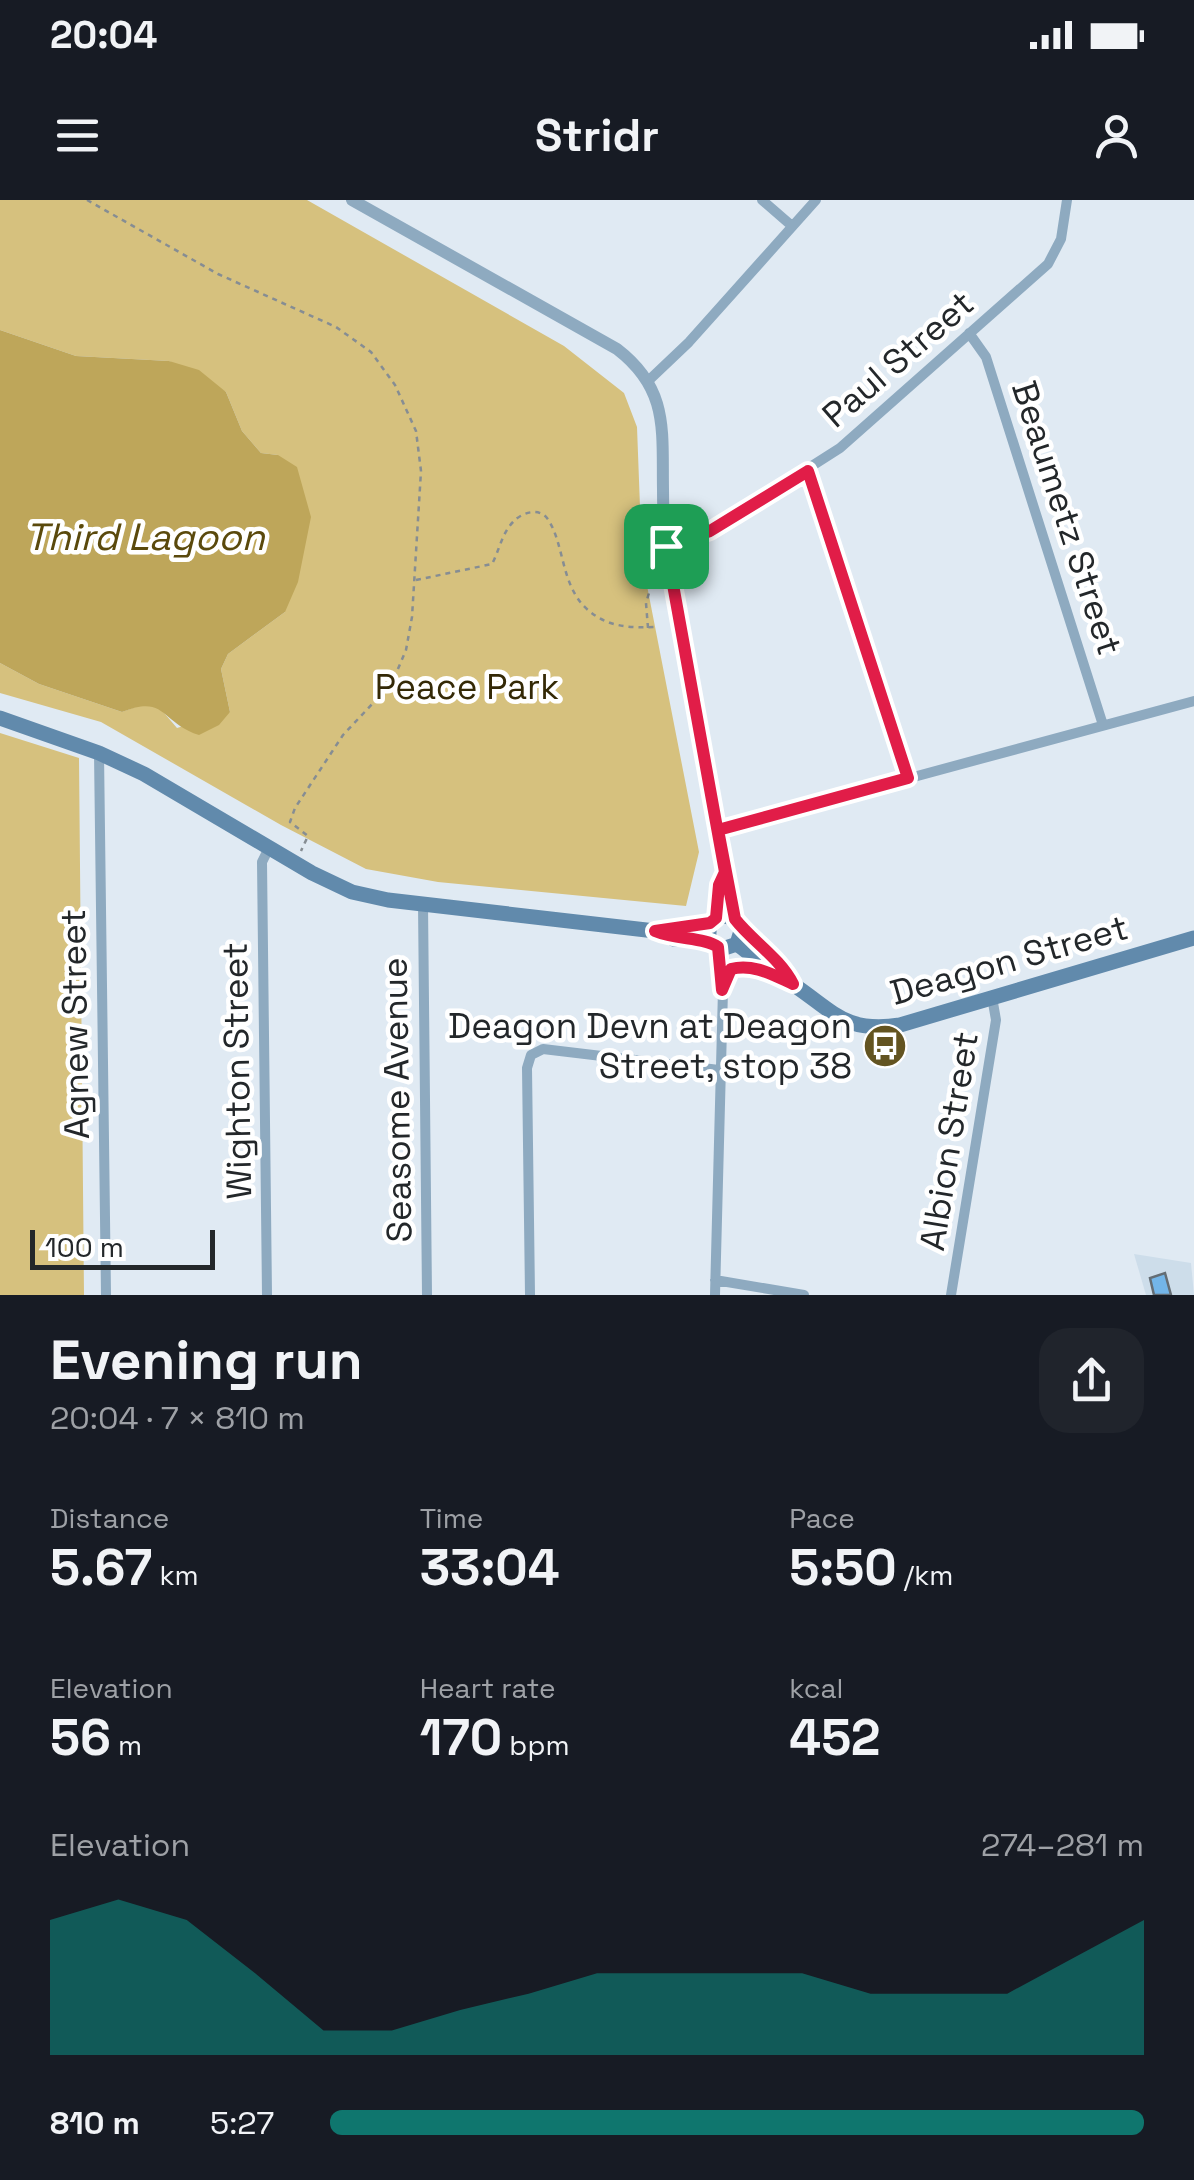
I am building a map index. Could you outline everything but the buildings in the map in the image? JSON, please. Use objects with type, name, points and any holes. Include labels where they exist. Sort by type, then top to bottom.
[{"type":"main road","points":[[0,718],[99,753],[144,774],[352,892],[655,931],[674,939],[729,938]]},
{"type":"main road","points":[[655,931],[726,915],[729,938]]},
{"type":"main road","points":[[713,920],[708,932],[729,938]]},
{"type":"main road","name":"Deagon Street","points":[[729,938],[832,1015],[864,1027],[900,1026],[1194,938]]},
{"type":"main road","name":"Deagon Street","points":[[729,938],[786,970],[793,984]]},
{"type":"main road","points":[[731,969],[746,966],[772,973]]},
{"type":"street","points":[[352,200],[617,349],[648,380],[662,420],[666,546],[725,872],[730,882],[731,969],[722,990]]},
{"type":"street","points":[[762,200],[792,226]]},
{"type":"street","points":[[648,380],[676,356],[816,200]]},
{"type":"street","name":"Paul Street","points":[[666,546],[710,531],[840,448],[1048,264],[1061,240],[1068,200]]},
{"type":"street","name":"Beaumetz Street","points":[[969,332],[986,357],[1103,725]]},
{"type":"street","points":[[808,471],[908,778]]},
{"type":"street","points":[[718,830],[1194,701]]},
{"type":"street","name":"Agnew Street","points":[[99,753],[106,1295]]},
{"type":"street","name":"Wighton Street","points":[[267,1295],[262,862],[269,848]]},
{"type":"street","points":[[713,920],[725,872]]},
{"type":"street","name":"Seasome Avenue","points":[[423,904],[427,1295]]},
{"type":"street","points":[[715,1295],[722,990],[729,938]]},
{"type":"street","name":"Albion Street","points":[[952,1295],[996,1020],[992,996]]},
{"type":"street","points":[[530,1295],[527,1068],[531,1055],[543,1049],[719,1070]]},
{"type":"street","points":[[715,1280],[804,1295]]},
{"type":"path","points":[[87,200],[218,274],[336,327],[371,352],[395,385],[416,431],[421,471],[412,617],[406,650],[392,683],[343,735],[295,808],[290,822],[308,836],[301,852]]},
{"type":"path","points":[[414,581],[492,564],[509,526],[528,512],[542,513],[549,522],[577,598],[588,610],[618,626],[651,628],[646,603],[654,576],[659,576]]},
{"type":"shaded area","points":[[1134,1254],[1191,1263],[1194,1295],[1146,1295]]},
{"type":"green space","name":"Peace Park","points":[[0,200],[307,200],[564,346],[624,393],[637,427],[642,560],[699,852],[686,906],[438,882],[366,869],[101,722],[0,693],[0,663],[39,684],[122,712],[143,704],[159,707],[177,728],[230,712],[221,669],[228,654],[285,612],[278,455],[261,453],[242,431],[226,392],[169,361],[76,356],[0,330]]},
{"type":"green space","points":[[0,733],[79,758],[84,1295],[0,1295]]},
{"type":"water","name":"Third Lagoon","points":[[0,330],[76,356],[169,361],[199,370],[226,392],[242,431],[261,453],[278,455],[297,467],[311,517],[298,582],[285,612],[228,654],[221,669],[230,712],[219,725],[199,735],[155,708],[136,707],[122,712],[39,684],[0,663]]},
{"type":"place","name":"Deagon Devn at Deagon Street, stop 38","points":[[885,1046]]},
{"type":"route","points":[[808,471],[908,778],[718,830],[735,919],[742,931],[786,970],[793,984],[772,973],[741,966],[731,969],[722,990],[718,947],[710,941],[674,939],[655,931],[710,923],[716,918],[719,885],[725,872],[666,546],[710,531],[808,471]]}]
